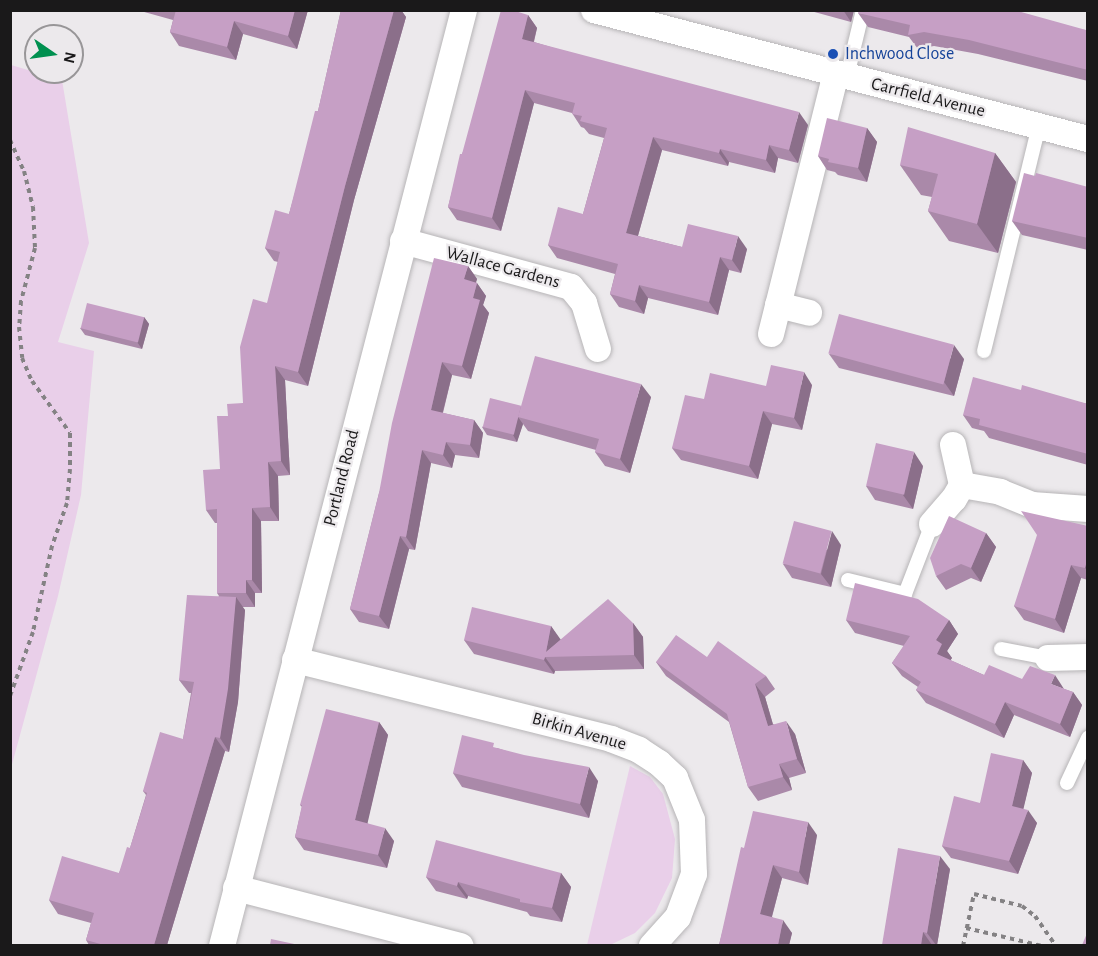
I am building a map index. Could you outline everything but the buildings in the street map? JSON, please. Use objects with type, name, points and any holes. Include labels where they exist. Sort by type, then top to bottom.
[{"type":"street","name":"Portland Road","points":[[222,945],[464,10]]},
{"type":"street","name":"Carrfield Avenue","points":[[594,10],[1088,139]]},
{"type":"street","points":[[771,333],[842,75]]},
{"type":"street","name":"Wallace Gardens","points":[[403,242],[571,287],[584,303],[598,349]]},
{"type":"street","points":[[778,305],[809,313]]},
{"type":"street","points":[[953,445],[962,485]]},
{"type":"street","points":[[962,485],[1000,492],[1032,505],[1088,509]]},
{"type":"street","points":[[932,524],[962,485]]},
{"type":"street","points":[[1048,658],[1088,657]]},
{"type":"street","name":"Birkin Avenue","points":[[295,660],[611,739],[639,750],[658,763],[675,778],[692,820],[694,874],[678,917],[659,941],[652,945]]},
{"type":"street","points":[[236,888],[461,945]]},
{"type":"lane","points":[[842,75],[863,10]]},
{"type":"lane","points":[[984,351],[1039,126]]},
{"type":"lane","points":[[848,580],[905,594],[932,524]]},
{"type":"lane","points":[[1001,649],[1048,658]]},
{"type":"lane","points":[[1068,783],[1088,738]]},
{"type":"path","points":[[10,140],[24,171],[33,207],[34,249],[21,300],[19,327],[22,358],[32,381],[70,433],[67,503],[52,546],[33,632],[10,696]]},
{"type":"path","points":[[963,945],[974,894],[1022,906],[1035,916],[1056,945]]},
{"type":"path","points":[[966,928],[1041,945]]},
{"type":"shaded area","points":[[11,65],[24,69],[24,84],[63,84],[89,243],[58,342],[94,351],[81,495],[58,596],[11,768]]},
{"type":"shaded area","points":[[630,766],[650,777],[663,794],[675,839],[672,878],[655,913],[635,933],[610,945],[587,945]]},
{"type":"place","name":"Inchwood Close","points":[[833,54]]}]
